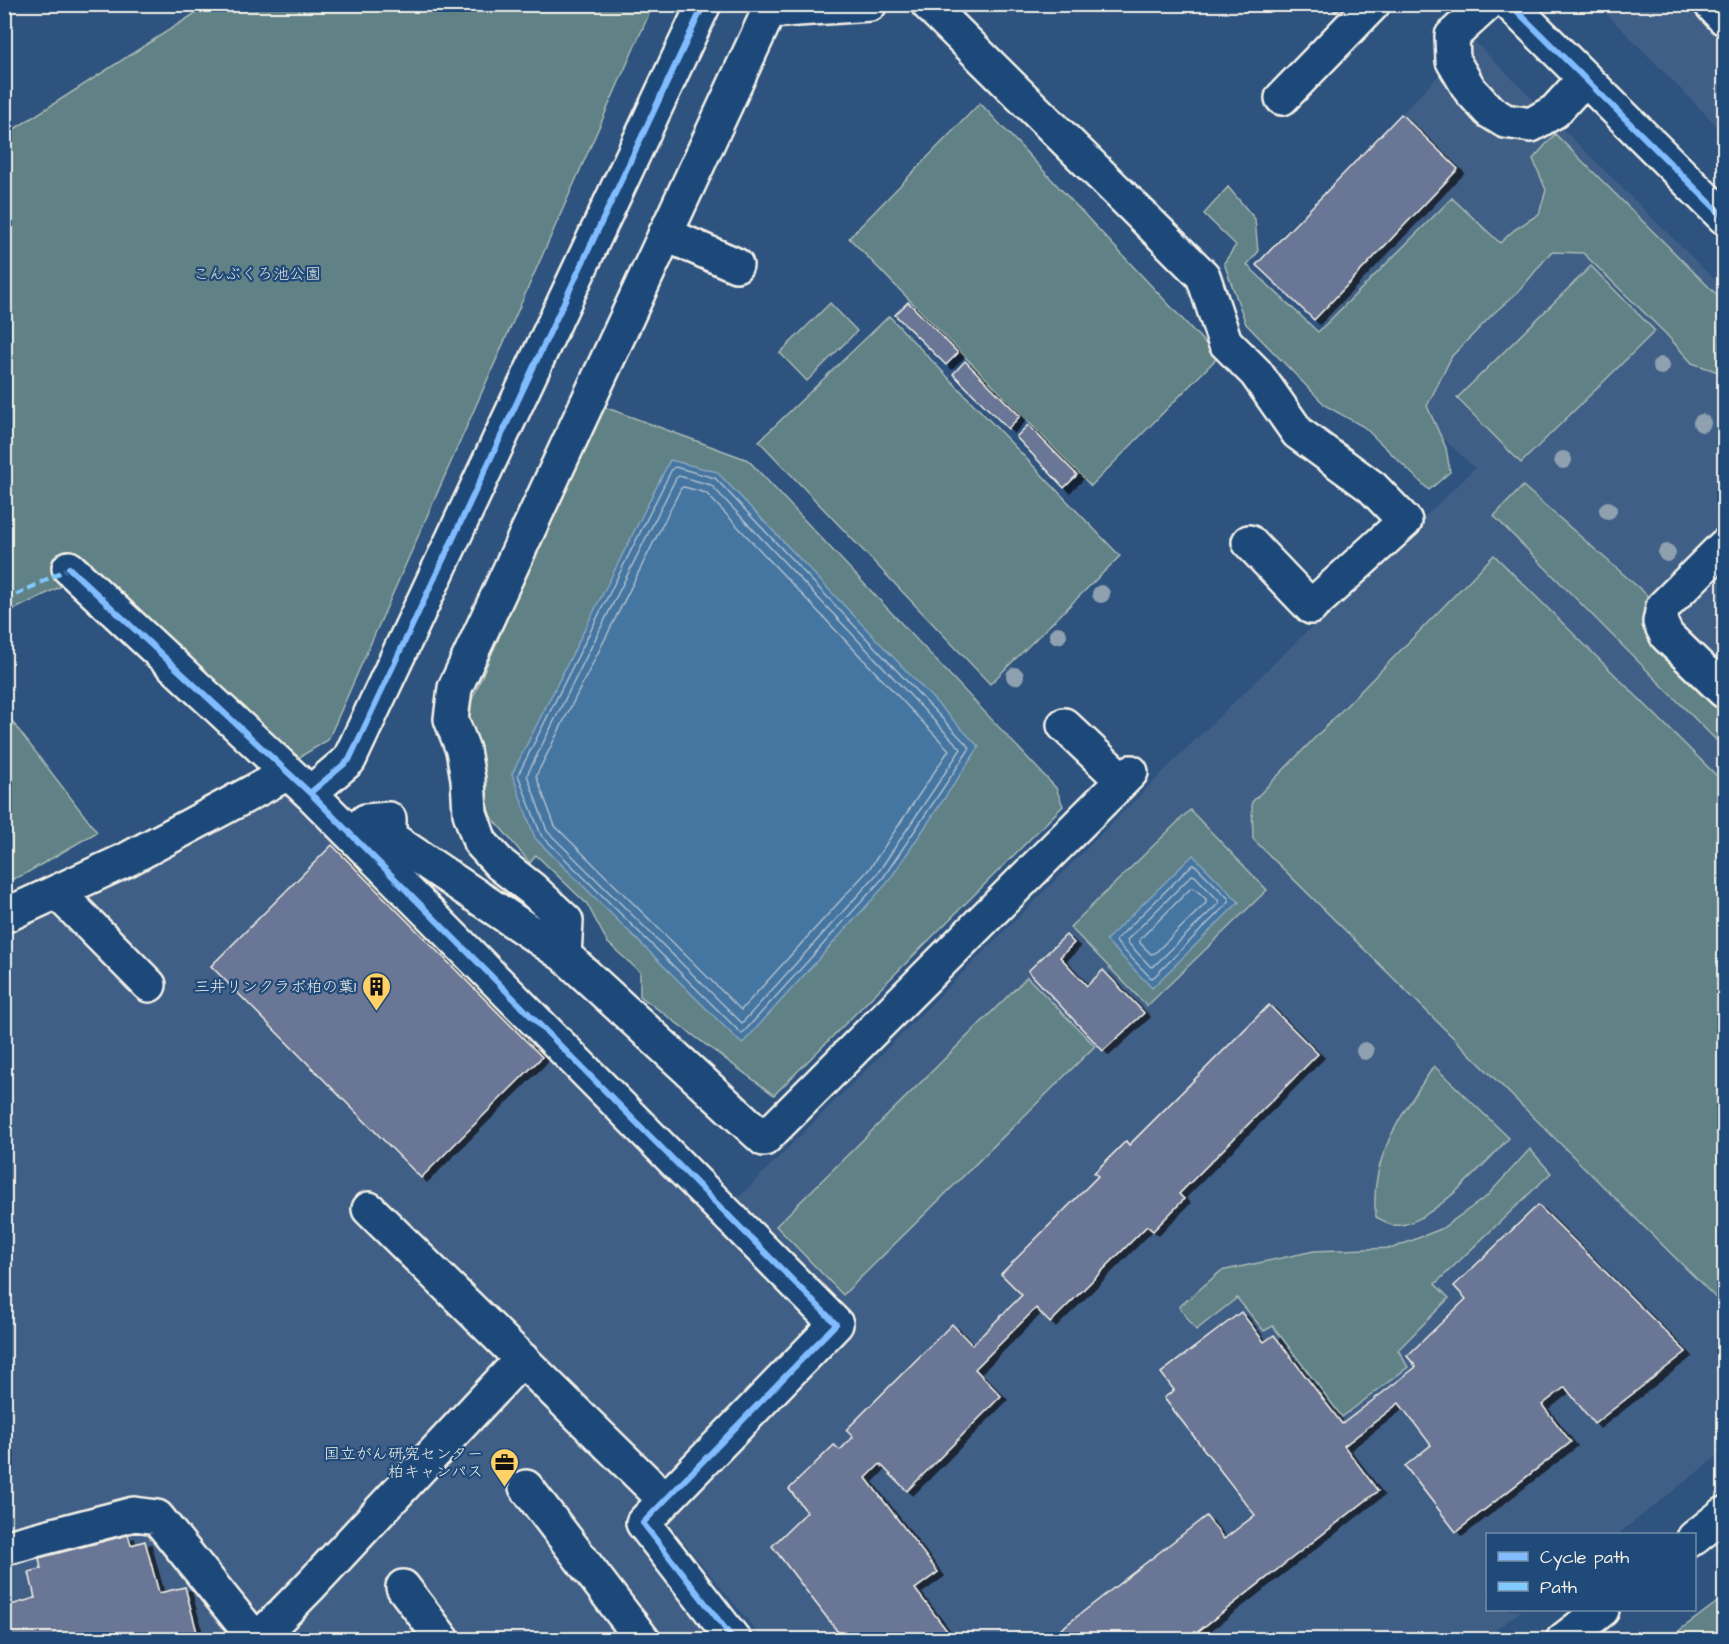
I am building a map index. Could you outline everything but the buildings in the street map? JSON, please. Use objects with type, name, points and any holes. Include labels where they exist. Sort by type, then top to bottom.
[{"type":"street","points":[[4,916],[349,760],[704,4]]},
{"type":"street","points":[[564,955],[566,921],[532,889],[500,864],[480,842],[470,813],[468,778],[463,750],[451,719],[455,688],[769,11],[870,4]]},
{"type":"street","points":[[928,4],[1203,276],[1225,342],[1256,374],[1298,433],[1372,488],[1405,521],[1313,604],[1249,542]]},
{"type":"street","points":[[1282,98],[1373,4]]},
{"type":"street","points":[[1487,4],[1452,36],[1453,61],[1470,90],[1489,111],[1505,121],[1531,125],[1555,111],[1584,80]]},
{"type":"street","points":[[1510,4],[1584,80],[1725,217]]},
{"type":"street","points":[[1711,4],[1725,18]]},
{"type":"street","points":[[665,234],[736,265]]},
{"type":"street","points":[[1725,546],[1663,607],[1660,622],[1667,636],[1725,691]]},
{"type":"street","points":[[69,568],[351,834],[836,1324],[643,1523],[734,1640]]},
{"type":"street","points":[[351,834],[366,821],[389,819],[389,837],[564,955],[764,1139],[1126,776],[1064,725]]},
{"type":"street","points":[[58,893],[149,986]]},
{"type":"street","points":[[369,1209],[418,1246],[473,1301],[522,1359],[665,1500]]},
{"type":"street","points":[[4,1548],[134,1514],[157,1518],[257,1640],[522,1359]]},
{"type":"street","points":[[526,1487],[643,1640]]},
{"type":"street","points":[[1696,1537],[1725,1514]]},
{"type":"street","points":[[403,1587],[443,1640]]},
{"type":"street","points":[[1563,1640],[1601,1611]]},
{"type":"shaded area","points":[[1598,5],[1724,5],[1724,133]]},
{"type":"shaded area","points":[[1473,40],[1724,289],[1724,1451],[1619,1533],[1486,1533],[1486,1611],[1521,1611],[1484,1639],[763,1639],[668,1523],[855,1320],[737,1199],[1188,747],[1475,468],[1256,265]]},
{"type":"shaded area","points":[[277,769],[820,1319],[621,1521],[712,1639],[5,1640],[5,901]]},
{"type":"green space","name":"こんぶくろ池公園","points":[[208,5],[653,5],[328,740],[298,758],[96,569],[5,614],[5,135]]},
{"type":"green space","points":[[980,103],[1218,357],[1091,486],[849,238]]},
{"type":"green space","points":[[1555,134],[1724,302],[1724,374],[1692,363],[1666,334],[1583,253],[1551,252],[1520,290],[1452,356],[1427,406],[1446,448],[1450,472],[1429,490],[1364,427],[1326,406],[1246,324],[1224,263],[1236,245],[1204,214],[1228,187],[1255,219],[1258,252],[1247,265],[1318,332],[1452,198],[1500,243],[1514,230],[1539,214],[1546,190],[1533,159]]},
{"type":"green space","points":[[1591,266],[1655,331],[1521,463],[1457,398]]},
{"type":"green space","points":[[830,303],[857,331],[807,381],[780,353]]},
{"type":"green space","points":[[889,316],[1120,556],[990,684],[759,441]]},
{"type":"green space","points":[[599,405],[748,460],[1056,788],[1063,806],[774,1095],[640,996],[640,972],[608,943],[587,904],[536,855],[530,863],[489,814],[474,750],[468,709]]},
{"type":"green space","points":[[1523,486],[1647,595],[1649,625],[1724,701],[1724,748],[1494,516]]},
{"type":"green space","points":[[1494,555],[1724,783],[1724,1306],[1253,839],[1252,802]]},
{"type":"green space","points":[[4,711],[97,832],[23,875],[5,882]]},
{"type":"green space","points":[[1190,810],[1267,890],[1147,1006],[1070,927]]},
{"type":"green space","points":[[1027,977],[1095,1046],[843,1295],[776,1226]]},
{"type":"green space","points":[[1434,1066],[1509,1138],[1472,1177],[1438,1206],[1406,1224],[1389,1224],[1376,1217],[1377,1175],[1390,1137]]},
{"type":"green space","points":[[1530,1149],[1551,1173],[1435,1284],[1449,1298],[1398,1350],[1408,1367],[1342,1417],[1273,1326],[1264,1331],[1237,1298],[1196,1330],[1179,1307],[1221,1271],[1314,1251],[1393,1248],[1441,1229],[1487,1196]]},
{"type":"green space","points":[[1724,1597],[1724,1639],[1668,1639]]},
{"type":"water","points":[[670,460],[717,472],[979,747],[888,882],[742,1044],[535,838],[512,774]]},
{"type":"water","points":[[1193,855],[1239,902],[1152,988],[1106,940]]},
{"type":"marked path","points":[[4,601],[69,568]]},
{"type":"cycle path","points":[[310,793],[349,760],[704,4]]},
{"type":"cycle path","points":[[1510,4],[1724,217]]},
{"type":"cycle path","points":[[69,568],[310,793],[836,1324],[643,1523],[734,1640]]},
{"type":"place","name":"三井リンクラボ柏の葉1","points":[[377,1012]]},
{"type":"place","name":"国立がん研究センター 柏キャンパス","points":[[504,1488]]}]
